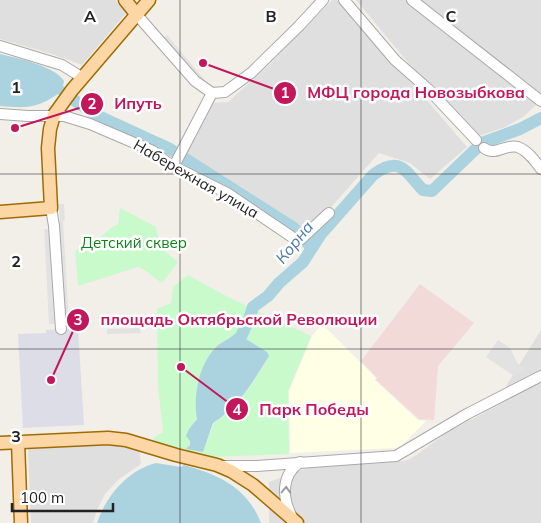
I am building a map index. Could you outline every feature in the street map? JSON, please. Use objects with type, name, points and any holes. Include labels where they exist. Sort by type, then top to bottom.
[{"type":"main road","points":[[125,0],[137,15]]},
{"type":"main road","points":[[0,212],[51,208],[49,143],[50,129],[54,116],[62,102],[149,0]]},
{"type":"main road","points":[[0,443],[114,438],[126,440],[213,464],[244,478],[296,522]]},
{"type":"main road","points":[[18,442],[20,523]]},
{"type":"street","points":[[137,15],[195,81],[212,93],[225,92],[251,73],[323,0]]},
{"type":"street","points":[[344,0],[395,60],[428,89],[476,140]]},
{"type":"street","points":[[412,0],[541,101]]},
{"type":"street","points":[[0,46],[62,65],[83,78]]},
{"type":"street","points":[[178,159],[212,93]]},
{"type":"street","name":"Набережная улица","points":[[0,114],[73,118],[153,151],[178,159],[295,239],[303,236],[329,213]]},
{"type":"street","points":[[484,148],[494,152],[512,147],[519,148],[531,156],[541,169]]},
{"type":"street","points":[[51,208],[61,329]]},
{"type":"street","points":[[213,464],[245,467],[396,456],[460,418],[541,376]]},
{"type":"street","points":[[296,522],[286,503],[285,483],[290,471],[300,462]]},
{"type":"shaded area","points":[[0,0],[115,0],[126,13],[82,65],[0,39]]},
{"type":"shaded area","points":[[332,0],[337,0],[375,45],[378,43],[467,147],[430,179],[410,163],[379,153],[308,230],[269,210],[182,154],[209,103],[228,102],[270,64]]},
{"type":"shaded area","points":[[356,0],[410,0],[539,102],[523,117],[505,127],[476,137],[421,78]]},
{"type":"shaded area","points":[[416,0],[541,0],[541,96]]},
{"type":"shaded area","points":[[167,35],[208,84],[205,87],[164,38]]},
{"type":"shaded area","points":[[59,204],[64,204],[65,220],[63,221],[69,323],[64,323],[58,222],[60,221]]},
{"type":"shaded area","points":[[44,229],[50,229],[55,324],[49,324]]},
{"type":"shaded area","points":[[420,284],[474,323],[438,366],[434,420],[419,419],[376,380],[377,378],[361,361]]},
{"type":"shaded area","points":[[322,324],[376,378],[375,380],[418,420],[426,421],[402,445],[396,448],[290,453],[289,391],[312,336]]},
{"type":"shaded area","points":[[78,328],[84,425],[23,428],[18,334],[46,333],[46,330]]},
{"type":"shaded area","points":[[140,328],[141,333],[107,334],[107,329]]},
{"type":"shaded area","points":[[541,330],[541,523],[269,523],[269,482],[307,468],[404,461],[412,458],[448,432],[510,399],[506,386]]},
{"type":"shaded area","points":[[498,340],[510,348],[518,364],[526,369],[514,376],[486,357]]},
{"type":"shaded area","points":[[126,444],[139,449],[141,464],[119,479],[105,494],[93,523],[31,523],[28,449]]},
{"type":"green space","name":"Детский сквер","points":[[120,208],[156,227],[160,247],[178,262],[162,283],[138,267],[78,286],[75,250],[93,243],[118,224]]},
{"type":"green space","points":[[188,275],[230,298],[311,336],[288,391],[289,454],[212,457],[152,441],[163,432],[158,386],[157,309],[171,303],[173,287]],"holes":[[[233,336],[257,346],[269,356],[252,384],[238,402],[214,423],[203,452],[187,448],[190,445],[189,429],[199,411],[203,377],[209,355],[216,346]]]},
{"type":"water","points":[[0,54],[35,63],[53,71],[64,81],[63,86],[65,88],[60,95],[58,94],[37,105],[24,107],[0,106]]},
{"type":"water","points":[[236,333],[267,352],[269,356],[252,384],[238,401],[213,423],[203,452],[186,449],[190,445],[190,441],[186,436],[197,419],[197,390],[206,361],[217,346]]},
{"type":"water","points":[[156,463],[181,467],[184,465],[220,478],[240,491],[248,500],[261,523],[97,523],[106,503],[119,486],[136,472]]},
{"type":"waterway","points":[[74,100],[96,115],[170,149],[294,228],[311,247]]},
{"type":"waterway","name":"Корна","points":[[235,350],[253,307],[268,296],[279,283],[303,262],[321,234],[373,175],[382,169],[397,166],[407,172],[423,190],[432,191],[482,143],[520,129],[541,118]]},
{"type":"place","name":"МФЦ города Новозыбкова","points":[[203,63]]},
{"type":"place","name":"Ипуть","points":[[15,128]]},
{"type":"place","name":"Парк Победы","points":[[181,367]]},
{"type":"place","name":"площадь Октябрьской Революции","points":[[51,380]]}]
